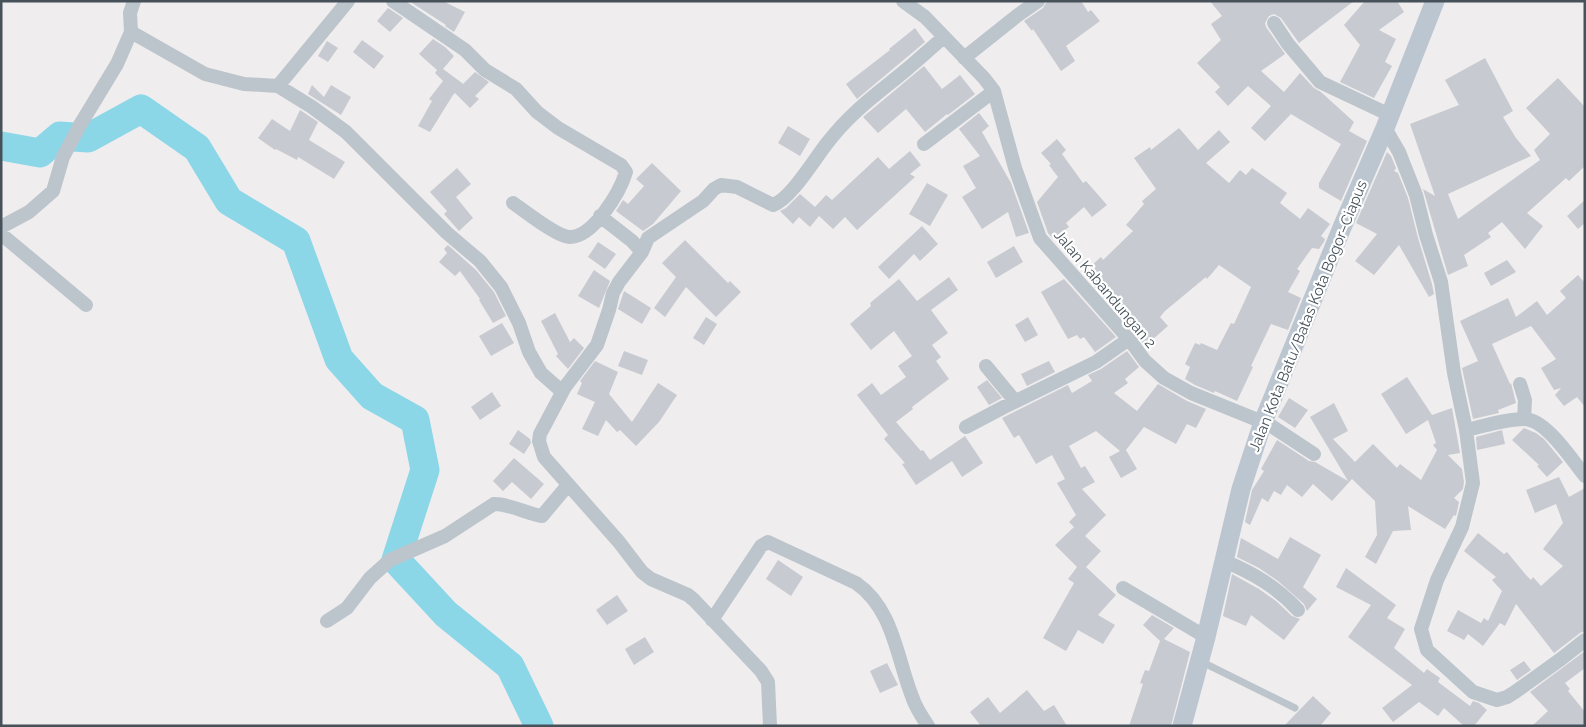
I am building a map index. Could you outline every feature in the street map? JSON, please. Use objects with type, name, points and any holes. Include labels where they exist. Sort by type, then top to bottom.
[{"type":"main road","name":"Jalan Kota Batu/Batas Kota Bogor–Ciapus","points":[[1182,726],[1206,637],[1241,489],[1263,422],[1343,225],[1388,122],[1435,1]]},
{"type":"street","points":[[1,227],[29,212],[54,192],[63,157],[117,64],[131,32],[130,14],[134,1]]},
{"type":"street","points":[[278,86],[348,1]]},
{"type":"street","points":[[393,1],[465,50],[485,70],[516,89],[537,112],[558,128],[621,165],[626,172],[623,182],[600,216],[587,231],[570,237],[558,234],[513,203]]},
{"type":"street","name":"Jalan Kabandungan 2","points":[[903,1],[926,17],[994,91],[1015,168],[1040,238],[1129,339],[1145,361],[1164,378],[1191,393],[1270,425],[1314,454]]},
{"type":"street","points":[[964,58],[1038,1]]},
{"type":"street","points":[[1274,23],[1288,44],[1320,82],[1388,122],[1398,152],[1416,194],[1441,282],[1473,483],[1462,527],[1437,580],[1421,629],[1427,650],[1473,692],[1498,700],[1516,692],[1585,640]]},
{"type":"street","points":[[131,32],[205,74],[244,84],[278,86],[312,107],[346,132],[447,233],[480,261],[501,287],[519,323],[529,352],[541,372],[558,388],[565,387]]},
{"type":"street","points":[[770,726],[768,682],[765,677],[737,644],[688,595],[651,580],[642,572],[619,542],[544,456],[539,441],[540,434],[565,387],[597,345],[613,293],[642,252],[648,238],[703,201],[714,189],[721,185],[737,187],[773,205],[778,203],[798,183],[829,140],[856,110],[944,37]]},
{"type":"street","points":[[924,144],[994,91]]},
{"type":"street","points":[[600,216],[632,241],[642,252]]},
{"type":"street","points":[[1,234],[86,304]]},
{"type":"street","points":[[966,427],[1080,371],[1129,339]]},
{"type":"street","points":[[986,366],[1015,402]]},
{"type":"street","points":[[1520,384],[1525,400],[1524,419]]},
{"type":"street","points":[[1466,430],[1524,419],[1536,422],[1556,439],[1585,476]]},
{"type":"street","points":[[327,621],[347,608],[370,578],[395,558],[445,536],[494,504],[501,504],[526,513],[542,516],[568,485]]},
{"type":"street","points":[[712,620],[764,543],[768,542],[856,583],[867,592],[886,620],[912,698],[928,726]]},
{"type":"street","points":[[1224,561],[1244,569],[1272,586],[1298,610]]},
{"type":"street","points":[[1123,588],[1206,637]]},
{"type":"lane","points":[[1200,660],[1295,708]]},
{"type":"building","points":[[409,1],[443,1],[465,12],[454,32]]},
{"type":"building","points":[[1047,1],[1081,1],[1088,12],[1091,10],[1100,21],[1066,46],[1075,61],[1061,71],[1033,29],[1032,31],[1024,21],[1043,8]]},
{"type":"building","points":[[1210,1],[1354,1],[1299,43],[1281,18],[1274,14],[1269,16],[1265,23],[1266,27],[1285,54],[1261,71],[1284,92],[1300,73],[1314,88],[1354,122],[1349,131],[1367,141],[1341,201],[1319,188],[1319,183],[1341,144],[1291,114],[1265,141],[1251,128],[1271,106],[1248,86],[1228,106],[1215,92],[1220,87],[1197,63],[1221,40],[1211,24],[1222,16]]},
{"type":"building","points":[[1365,1],[1397,1],[1404,12],[1379,30],[1396,39],[1385,62],[1392,66],[1374,98],[1340,82],[1360,45],[1344,25]]},
{"type":"building","points":[[388,8],[403,18],[390,32],[377,21]]},
{"type":"building","points":[[915,28],[925,42],[857,99],[846,84]]},
{"type":"building","points":[[433,39],[454,56],[443,69],[463,84],[475,72],[489,82],[475,96],[479,99],[470,108],[455,93],[430,132],[418,126],[432,101],[429,99],[443,81],[435,73],[437,70],[419,54]]},
{"type":"building","points":[[362,40],[384,56],[374,69],[353,52]]},
{"type":"building","points":[[327,41],[338,48],[328,62],[318,56]]},
{"type":"building","points":[[1485,58],[1513,111],[1503,117],[1516,138],[1531,156],[1448,194],[1458,219],[1540,160],[1534,150],[1550,134],[1526,108],[1558,78],[1585,107],[1585,166],[1569,181],[1566,178],[1527,213],[1543,226],[1525,249],[1502,222],[1488,233],[1491,237],[1464,255],[1468,266],[1448,275],[1423,189],[1435,196],[1410,124],[1459,105],[1445,80]]},
{"type":"building","points":[[924,66],[942,89],[960,75],[975,94],[925,132],[906,109],[878,133],[863,117]]},
{"type":"building","points":[[312,85],[324,97],[331,85],[351,97],[341,115],[308,94]]},
{"type":"building","points":[[300,110],[318,122],[309,140],[345,162],[334,179],[298,157],[297,160],[275,150],[258,138],[272,119],[290,131]]},
{"type":"building","points":[[979,113],[989,126],[982,132],[1011,183],[1029,233],[1016,237],[1008,212],[982,229],[962,197],[976,188],[963,166],[980,156],[959,129]]},
{"type":"building","points":[[788,126],[810,139],[800,156],[778,143]]},
{"type":"building","points":[[1179,128],[1198,150],[1219,130],[1230,142],[1206,163],[1229,183],[1240,170],[1246,175],[1252,168],[1287,193],[1280,203],[1300,219],[1308,208],[1330,224],[1321,236],[1325,239],[1319,249],[1312,248],[1297,269],[1300,271],[1288,292],[1301,298],[1288,330],[1271,324],[1237,401],[1215,391],[1214,393],[1195,385],[1185,379],[1190,367],[1185,364],[1195,343],[1200,345],[1201,343],[1217,350],[1231,323],[1234,324],[1251,287],[1219,265],[1207,279],[1206,277],[1165,311],[1160,317],[1168,326],[1145,346],[1083,273],[1101,257],[1103,260],[1133,231],[1126,225],[1144,204],[1142,201],[1156,189],[1134,158],[1150,147],[1151,150]]},
{"type":"building","points":[[1057,139],[1066,150],[1062,154],[1083,183],[1086,181],[1107,205],[1092,217],[1084,207],[1066,223],[1069,227],[1053,239],[1048,233],[1037,202],[1058,177],[1049,165],[1051,164],[1041,153]]},
{"type":"building","points":[[910,151],[921,165],[910,174],[915,177],[857,230],[845,217],[833,229],[819,216],[810,227],[799,217],[793,224],[780,211],[786,208],[800,194],[815,207],[826,195],[832,200],[878,157],[889,169]]},
{"type":"building","points":[[1387,152],[1391,156],[1396,168],[1394,171],[1398,173],[1408,198],[1432,284],[1434,294],[1429,297],[1399,245],[1374,275],[1355,261],[1377,234],[1356,223]]},
{"type":"building","points":[[652,163],[681,191],[653,224],[643,231],[616,211],[623,200],[628,204],[644,186],[636,179]]},
{"type":"building","points":[[457,168],[471,184],[456,197],[473,218],[459,231],[444,214],[447,211],[430,192]]},
{"type":"building","points":[[927,183],[948,195],[930,226],[909,214]]},
{"type":"building","points":[[1585,200],[1585,223],[1578,229],[1567,216]]},
{"type":"building","points":[[922,226],[938,244],[920,261],[914,254],[889,279],[878,267]]},
{"type":"building","points":[[685,240],[728,283],[730,281],[741,292],[716,317],[686,287],[665,317],[654,308],[676,277],[662,263]]},
{"type":"building","points":[[598,242],[616,254],[605,269],[588,257]]},
{"type":"building","points":[[448,245],[476,270],[494,292],[506,316],[493,323],[480,299],[460,271],[455,276],[439,262],[447,253],[444,249]]},
{"type":"building","points":[[1014,246],[1023,262],[996,278],[987,262]]},
{"type":"building","points":[[1507,260],[1516,272],[1491,286],[1484,273]]},
{"type":"building","points":[[594,270],[610,281],[599,308],[578,296]]},
{"type":"building","points":[[1578,275],[1585,283],[1585,407],[1577,397],[1564,406],[1555,395],[1561,388],[1554,390],[1541,368],[1556,359],[1531,326],[1492,344],[1511,383],[1516,403],[1498,410],[1499,413],[1473,419],[1462,368],[1478,361],[1460,321],[1508,298],[1516,317],[1537,301],[1547,315],[1566,298],[1560,291]]},
{"type":"building","points":[[949,277],[958,290],[931,310],[948,333],[932,345],[941,357],[936,361],[949,379],[912,407],[913,409],[896,422],[930,460],[965,436],[983,463],[962,477],[952,461],[916,485],[902,464],[905,463],[884,439],[888,435],[857,395],[872,383],[881,395],[906,377],[898,366],[912,356],[894,331],[871,350],[850,324],[871,306],[870,303],[899,279],[917,301]]},
{"type":"building","points":[[1064,279],[1116,337],[1095,352],[1084,337],[1080,339],[1077,335],[1068,339],[1041,292]]},
{"type":"building","points":[[624,291],[651,308],[642,324],[618,309]]},
{"type":"building","points":[[555,313],[570,342],[574,338],[584,348],[568,369],[556,356],[558,354],[541,321]]},
{"type":"building","points":[[706,317],[717,324],[704,345],[693,338]]},
{"type":"building","points":[[1028,317],[1038,335],[1025,342],[1015,325]]},
{"type":"building","points":[[502,323],[514,343],[491,356],[479,336]]},
{"type":"building","points":[[624,351],[648,360],[642,375],[618,366]]},
{"type":"building","points":[[1127,351],[1139,367],[1125,379],[1128,383],[1114,393],[1137,411],[1158,384],[1187,401],[1206,409],[1196,428],[1187,424],[1176,444],[1144,427],[1126,450],[1137,469],[1121,478],[1109,457],[1120,451],[1096,431],[1069,446],[1081,468],[1085,466],[1095,482],[1082,489],[1106,515],[1085,536],[1101,551],[1086,567],[1116,595],[1098,615],[1115,625],[1103,644],[1078,630],[1066,651],[1043,638],[1074,583],[1068,579],[1077,567],[1055,545],[1074,527],[1069,522],[1076,515],[1057,483],[1065,479],[1052,455],[1036,464],[1019,435],[1014,438],[1002,418],[1068,385],[1072,393],[1092,381],[1088,375],[1101,369]]},
{"type":"building","points":[[595,361],[618,372],[609,394],[632,422],[658,383],[677,395],[659,422],[636,446],[620,430],[617,432],[606,420],[598,436],[582,429],[595,402],[577,394],[582,383],[580,381]]},
{"type":"building","points":[[1049,361],[1055,372],[1027,386],[1021,374]]},
{"type":"building","points":[[1407,377],[1432,415],[1452,408],[1460,453],[1448,455],[1462,469],[1464,482],[1463,489],[1454,498],[1459,502],[1456,516],[1454,515],[1445,529],[1408,506],[1411,530],[1393,531],[1376,564],[1365,557],[1377,535],[1375,501],[1352,479],[1332,501],[1313,484],[1302,497],[1287,485],[1281,495],[1274,491],[1268,502],[1262,498],[1250,525],[1245,522],[1252,490],[1264,471],[1261,469],[1277,440],[1309,461],[1315,462],[1348,481],[1310,417],[1334,403],[1348,431],[1333,439],[1355,462],[1373,444],[1397,468],[1400,464],[1421,480],[1437,450],[1433,445],[1436,443],[1428,420],[1406,434],[1381,394]]},
{"type":"building","points":[[987,380],[1002,398],[989,405],[977,387]]},
{"type":"building","points":[[492,392],[501,406],[480,420],[471,407]]},
{"type":"building","points":[[1289,398],[1308,410],[1295,428],[1278,417]]},
{"type":"building","points":[[1524,428],[1544,439],[1563,462],[1547,477],[1537,466],[1539,465],[1512,440]]},
{"type":"building","points":[[518,430],[530,439],[531,443],[524,454],[509,444]]},
{"type":"building","points":[[1502,430],[1505,444],[1477,450],[1476,437]]},
{"type":"building","points":[[514,458],[544,484],[531,499],[512,482],[503,491],[493,481]]},
{"type":"building","points":[[1559,477],[1569,497],[1585,488],[1585,631],[1554,653],[1516,604],[1505,626],[1500,623],[1483,646],[1468,634],[1464,640],[1447,631],[1458,610],[1481,623],[1484,618],[1488,621],[1502,591],[1492,580],[1496,577],[1464,551],[1478,533],[1504,554],[1507,552],[1531,580],[1533,577],[1541,586],[1563,566],[1543,549],[1563,523],[1556,504],[1535,513],[1526,490]]},
{"type":"building","points":[[1290,537],[1321,555],[1303,587],[1317,599],[1307,611],[1304,604],[1278,581],[1259,568],[1237,557],[1241,538],[1278,559]]},
{"type":"building","points":[[778,560],[803,577],[791,596],[766,579]]},
{"type":"building","points":[[1346,568],[1396,605],[1387,618],[1405,629],[1394,648],[1424,673],[1427,669],[1440,678],[1438,682],[1470,706],[1473,701],[1479,703],[1487,710],[1474,726],[1464,726],[1444,708],[1438,716],[1419,702],[1393,722],[1382,708],[1412,685],[1348,637],[1371,605],[1336,587]]},
{"type":"building","points":[[1232,574],[1259,589],[1292,616],[1300,619],[1284,640],[1251,615],[1246,626],[1223,616]]},
{"type":"building","points":[[617,595],[628,611],[607,625],[596,610]]},
{"type":"building","points":[[1152,615],[1174,628],[1164,639],[1190,652],[1171,726],[1129,726],[1143,684],[1140,683],[1145,670],[1149,671],[1160,641],[1143,625]]},
{"type":"building","points":[[645,637],[654,652],[634,665],[625,649]]},
{"type":"building","points":[[1585,651],[1585,668],[1565,683],[1570,689],[1568,691],[1585,712],[1585,726],[1532,726],[1548,711],[1530,692]]},
{"type":"building","points":[[1524,661],[1531,670],[1517,680],[1510,670]]},
{"type":"building","points":[[887,663],[898,685],[880,693],[870,671]]},
{"type":"building","points":[[1027,690],[1044,711],[1054,705],[1067,726],[981,726],[970,712],[988,697],[1000,713]]},
{"type":"building","points":[[1313,696],[1331,713],[1320,726],[1284,726]]},
{"type":"waterway","points":[[1,146],[40,153],[60,136],[88,138],[141,109],[197,148],[229,201],[296,241],[339,359],[372,396],[415,420],[425,470],[396,560],[446,614],[510,666],[539,726]]}]
